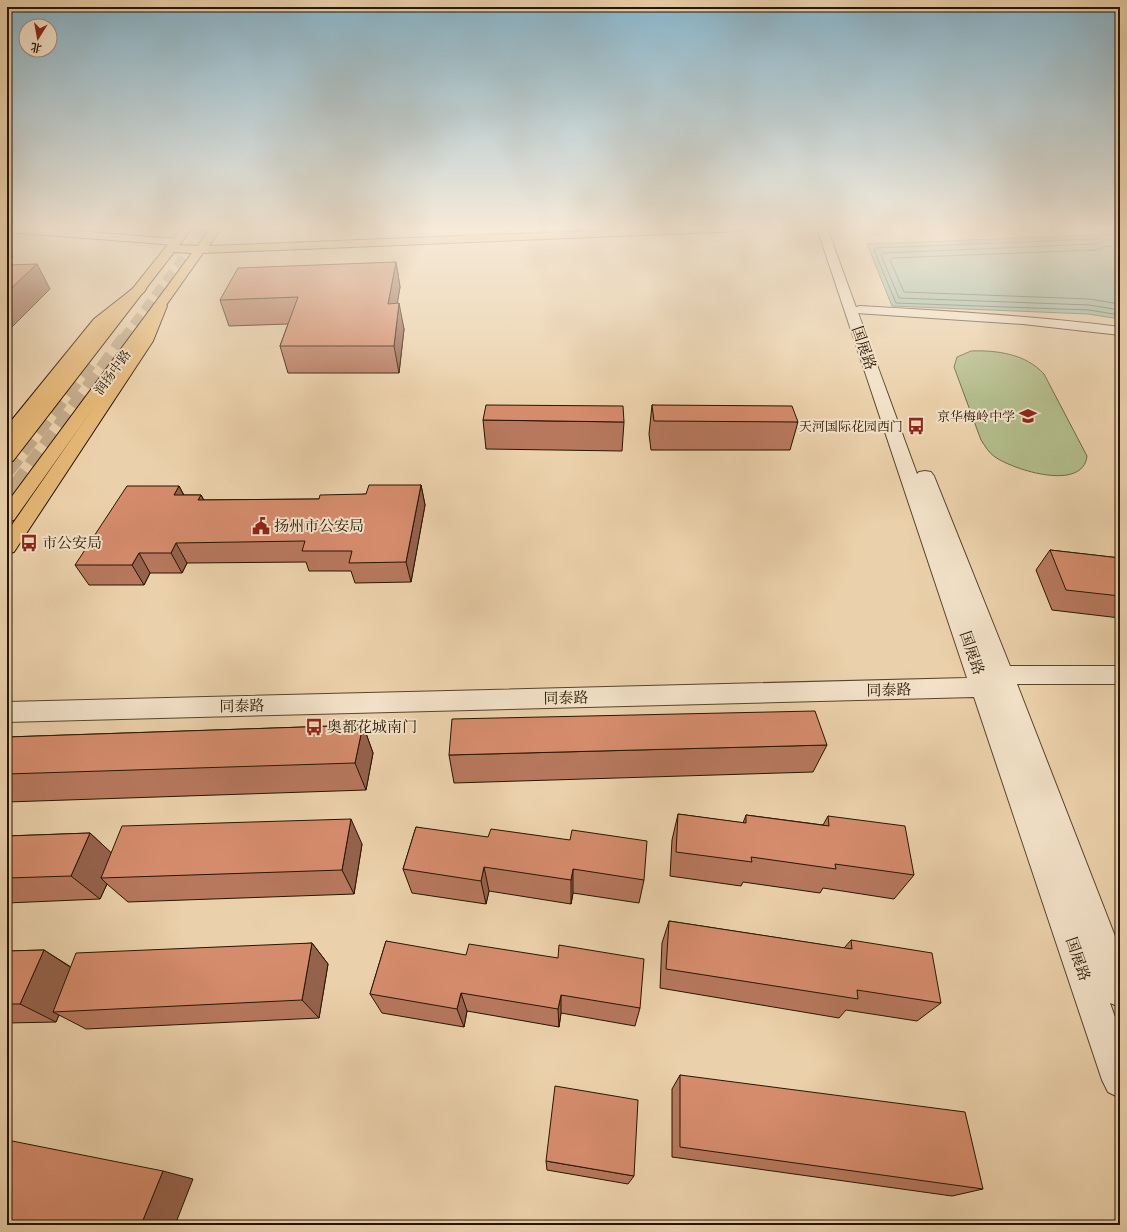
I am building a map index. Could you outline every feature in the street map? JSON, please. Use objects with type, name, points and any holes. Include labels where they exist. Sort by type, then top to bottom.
[{"type":"main road","name":"润扬中路","points":[[7,457],[143,285]]},
{"type":"main road","name":"润扬中路","points":[[7,516],[175,285]]},
{"type":"main road","points":[[7,437],[99,322],[140,289]]},
{"type":"main road","points":[[7,547],[146,341],[160,306]]},
{"type":"street","name":"国展路","points":[[844,285],[993,681],[1120,991]]},
{"type":"street","name":"国展路","points":[[851,285],[993,681],[1120,1080]]},
{"type":"street","points":[[860,310],[972,316],[1071,324],[1120,331]]},
{"type":"street","name":"同泰路","points":[[7,712],[993,681],[1120,675]]},
{"type":"shaded area","points":[[971,351],[991,351],[1020,358],[1037,367],[1044,374],[1087,456],[1083,467],[1074,473],[1061,476],[1047,475],[1031,472],[1017,467],[1004,462],[991,454],[981,440],[954,367],[957,357]]},
{"type":"water","points":[[884,285],[1120,285],[1120,319],[1088,314],[892,306]]},
{"type":"building","points":[[7,285],[14,285],[7,292]]},
{"type":"building","points":[[228,285],[392,285],[388,304],[399,303],[394,346],[280,346],[298,297],[220,300]]},
{"type":"building","points":[[486,405],[623,406],[624,422],[483,420]]},
{"type":"building","points":[[652,405],[792,406],[798,422],[654,421]]},
{"type":"building","points":[[369,485],[421,485],[406,562],[349,563],[352,551],[302,551],[305,541],[176,543],[171,553],[139,553],[132,565],[75,565],[127,486],[179,486],[174,495],[201,495],[198,500],[319,499],[320,495],[366,494]]},
{"type":"building","points":[[1050,550],[1120,558],[1120,596],[1066,590]]},
{"type":"building","points":[[815,711],[827,745],[449,755],[452,719]]},
{"type":"building","points":[[363,725],[355,763],[7,774],[7,737]]},
{"type":"building","points":[[678,814],[746,823],[746,815],[829,826],[828,816],[905,826],[914,875],[835,864],[836,869],[751,857],[752,862],[676,852]]},
{"type":"building","points":[[351,819],[342,870],[101,878],[122,826]]},
{"type":"building","points":[[416,827],[488,837],[491,829],[570,840],[572,830],[647,841],[644,880],[573,869],[571,880],[484,867],[481,881],[403,869]]},
{"type":"building","points":[[90,833],[71,876],[7,878],[7,836]]},
{"type":"building","points":[[669,921],[852,949],[851,940],[932,953],[941,1003],[857,990],[858,999],[666,969]]},
{"type":"building","points":[[386,941],[466,955],[469,944],[558,958],[559,945],[644,959],[640,1008],[561,995],[558,1009],[461,993],[457,1009],[370,994]]},
{"type":"building","points":[[312,943],[302,1000],[53,1012],[76,953]]},
{"type":"building","points":[[44,950],[20,1004],[7,1004],[7,951]]},
{"type":"building","points":[[680,1075],[965,1112],[983,1189],[680,1147]]},
{"type":"building","points":[[555,1086],[638,1100],[634,1176],[546,1161]]},
{"type":"building","points":[[7,1140],[163,1171],[141,1225],[7,1225]]},
{"type":"tunnel","points":[[124,340],[164,285]]},
{"type":"tunnel","points":[[17,485],[125,339]]},
{"type":"tunnel","points":[[7,470],[89,363]]},
{"type":"tunnel","points":[[7,499],[18,484]]},
{"type":"place","name":"京华梅岭中学","points":[[1028,416]]},
{"type":"place","name":"天河国际花园西门","points":[[916,426]]},
{"type":"place","name":"扬州市公安局","points":[[261,526]]},
{"type":"place","name":"市公安局","points":[[29,543]]},
{"type":"place","name":"奥都花城南门","points":[[314,727]]}]
